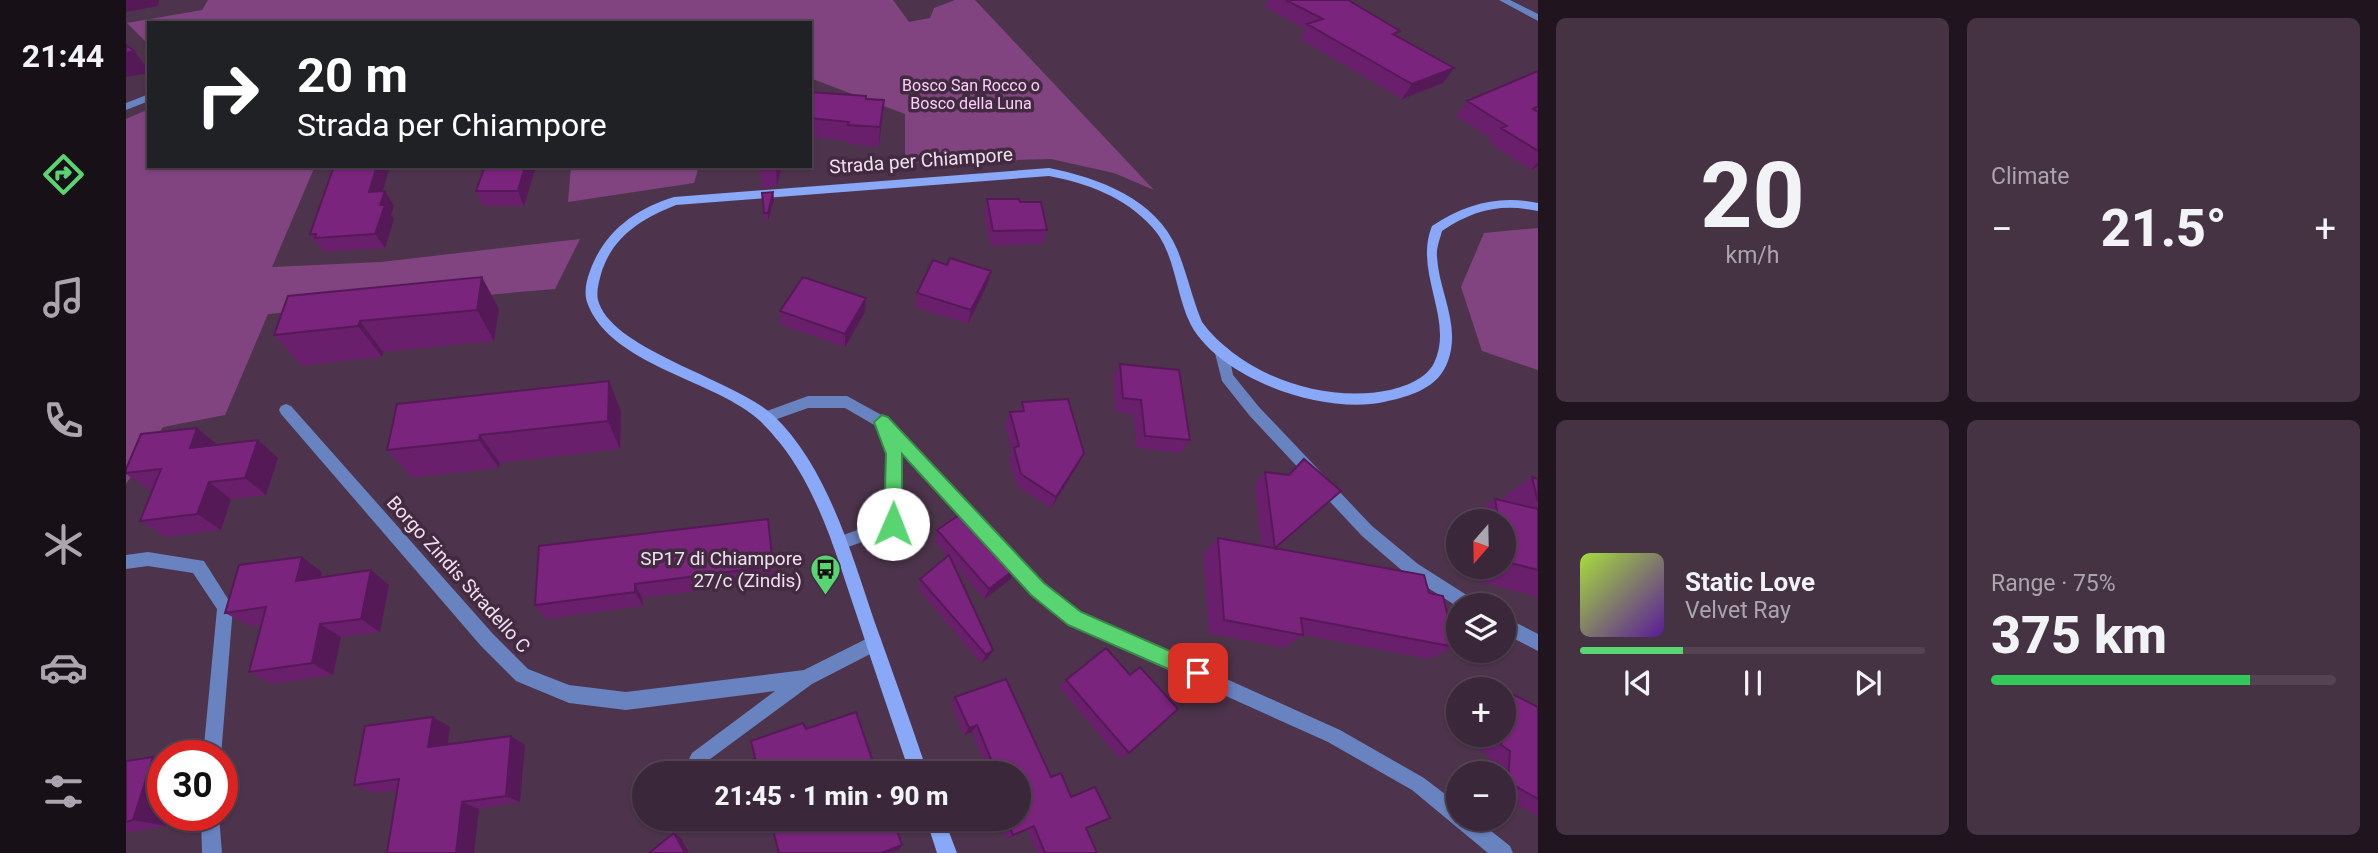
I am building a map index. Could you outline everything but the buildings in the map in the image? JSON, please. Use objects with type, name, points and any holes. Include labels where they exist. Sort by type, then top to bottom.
[{"type":"street","points":[[1503,0],[1538,18]]},
{"type":"street","points":[[126,107],[147,98]]},
{"type":"street","name":"Strada per Chiampore","points":[[915,761],[839,543],[807,472],[787,440],[766,417],[734,394],[653,356],[621,339],[604,325],[592,300],[595,273],[607,249],[625,226],[647,212],[674,201],[1049,172],[1079,177],[1111,189],[1134,204],[1159,227],[1203,333],[1221,349],[1259,375],[1306,393],[1347,398],[1385,398],[1416,388],[1439,368],[1448,341],[1431,255],[1436,229],[1463,210],[1495,203],[1538,207]]},
{"type":"street","name":"Strada per Chiampore","points":[[1221,349],[1227,377],[1254,411],[1367,531],[1412,569],[1450,593]]},
{"type":"street","points":[[766,417],[808,402],[847,402],[882,422],[1038,589],[1074,619],[1334,736],[1418,784],[1446,807]]},
{"type":"street","name":"Borgo Zindis Stradello C","points":[[286,410],[487,640],[522,675],[569,694],[626,701],[806,678]]},
{"type":"street","points":[[839,543],[893,524],[894,454],[882,422]]},
{"type":"street","points":[[126,562],[148,559],[198,566],[225,607],[213,740]]},
{"type":"street","points":[[1516,631],[1538,643]]},
{"type":"street","name":"Borgo Zindis Stradello C","points":[[698,759],[806,678],[874,643]]},
{"type":"street","points":[[211,831],[212,853]]},
{"type":"street","points":[[939,831],[947,853]]},
{"type":"street","points":[[1475,831],[1503,853]]},
{"type":"green space","name":"Bosco San Rocco o Bosco della Luna","points":[[208,0],[893,0],[909,22],[930,18],[934,8],[955,0],[975,0],[1154,190],[1114,173],[1051,159],[905,163],[905,114],[812,79],[812,21],[147,21],[147,43],[127,23],[202,10]]},
{"type":"green space","points":[[147,110],[147,168],[314,168],[272,267],[381,262],[580,239],[555,289],[268,314],[225,415],[163,427],[126,484],[126,119]]},
{"type":"green space","points":[[571,168],[698,168],[694,183],[568,202]]},
{"type":"green space","points":[[1538,228],[1538,370],[1482,351],[1461,287],[1484,233]]},
{"type":"place","name":"SP17 di Chiampore 27/c (Zindis)","points":[[825,596]]},
{"type":"route","points":[[893,524],[894,454],[882,422],[1038,589],[1074,619],[1198,673]]}]
